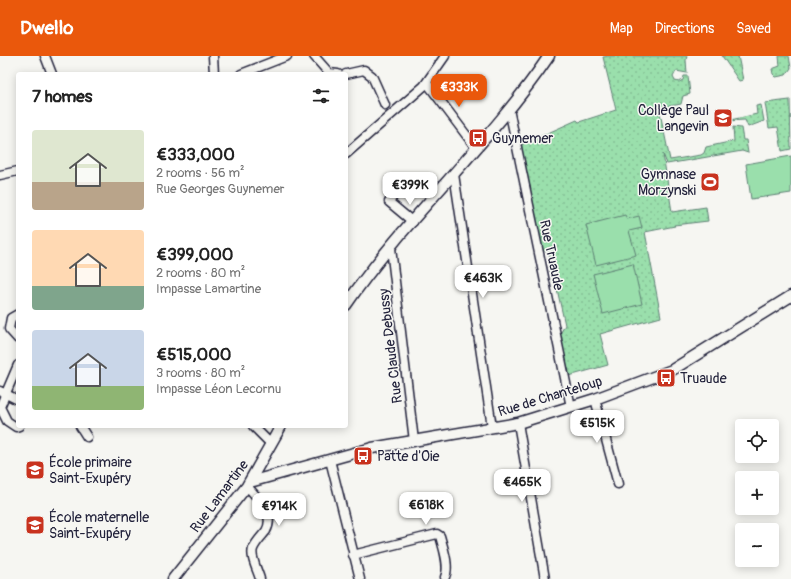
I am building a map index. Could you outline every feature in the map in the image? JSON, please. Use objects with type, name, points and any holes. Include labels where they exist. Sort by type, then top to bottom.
[{"type":"street","points":[[45,56],[51,72]]},
{"type":"street","points":[[213,56],[214,72]]},
{"type":"street","points":[[247,72],[287,56]]},
{"type":"street","points":[[314,56],[328,72]]},
{"type":"street","points":[[321,56],[323,67]]},
{"type":"street","points":[[348,152],[427,82],[445,56]]},
{"type":"street","points":[[348,302],[362,282],[509,109],[548,56]]},
{"type":"street","points":[[348,74],[364,70],[372,76],[385,105]]},
{"type":"street","points":[[427,82],[476,148]]},
{"type":"street","name":"Rue Truaude","points":[[509,109],[571,407]]},
{"type":"street","points":[[0,175],[16,173]]},
{"type":"street","points":[[454,174],[492,428]]},
{"type":"street","points":[[397,191],[389,202],[413,222]]},
{"type":"street","name":"Rue Claude Debussy","points":[[391,248],[414,441]]},
{"type":"street","name":"Rue de Chanteloup","points":[[248,484],[372,448],[518,423],[571,407],[672,370],[791,296]]},
{"type":"street","points":[[16,315],[11,318],[9,329],[16,337]]},
{"type":"street","points":[[16,369],[3,392],[0,407],[7,421],[16,427]]},
{"type":"street","points":[[3,392],[16,399]]},
{"type":"street","points":[[595,398],[618,484]]},
{"type":"street","points":[[518,423],[545,579]]},
{"type":"street","points":[[81,428],[87,437]]},
{"type":"street","points":[[255,428],[271,444]]},
{"type":"street","name":"Rue Lamartine","points":[[173,579],[248,484],[280,428]]},
{"type":"street","points":[[330,460],[360,579]]},
{"type":"street","points":[[248,484],[266,509],[270,519],[270,525],[253,548],[253,554],[260,579]]},
{"type":"street","points":[[354,555],[437,534],[440,536],[448,572],[445,577]]},
{"type":"green space","points":[[687,56],[687,73],[676,71],[673,77],[675,81],[679,82],[683,80],[684,76],[688,76],[690,94],[683,96],[681,104],[659,108],[670,160],[701,155],[704,153],[706,147],[734,141],[733,127],[741,128],[743,140],[746,140],[748,153],[742,151],[667,164],[663,154],[672,212],[706,207],[708,221],[674,225],[675,226],[645,232],[661,317],[600,334],[608,365],[569,376],[560,334],[565,325],[549,253],[543,250],[521,145],[577,120],[579,122],[616,110],[603,57]]},
{"type":"green space","points":[[722,56],[738,56],[743,80],[739,81]]},
{"type":"green space","points":[[779,56],[789,56],[791,68],[786,75],[776,77],[773,74],[772,69],[780,66]]},
{"type":"green space","points":[[790,100],[791,149],[782,151],[778,127],[769,128],[765,103]]},
{"type":"green space","points":[[761,105],[764,121],[748,127],[745,120],[726,121],[757,114],[756,106]]},
{"type":"green space","points":[[791,156],[791,193],[751,199],[746,164]]},
{"type":"green space","points":[[625,215],[627,219],[639,216],[642,228],[629,231],[636,255],[596,265],[586,225]]},
{"type":"green space","points":[[633,264],[642,304],[603,314],[593,274]]},
{"type":"place","name":"Collège Paul Langevin","points":[[723,118]]},
{"type":"place","name":"Guynemer","points":[[478,138]]},
{"type":"place","name":"Gymnase Morzynski","points":[[710,182]]},
{"type":"place","name":"Truaude","points":[[666,378]]},
{"type":"place","name":"Patte d'Oie","points":[[363,456]]},
{"type":"place","name":"École primaire Saint-Exupéry","points":[[35,470]]},
{"type":"place","name":"École maternelle Saint-Exupéry","points":[[35,525]]}]
